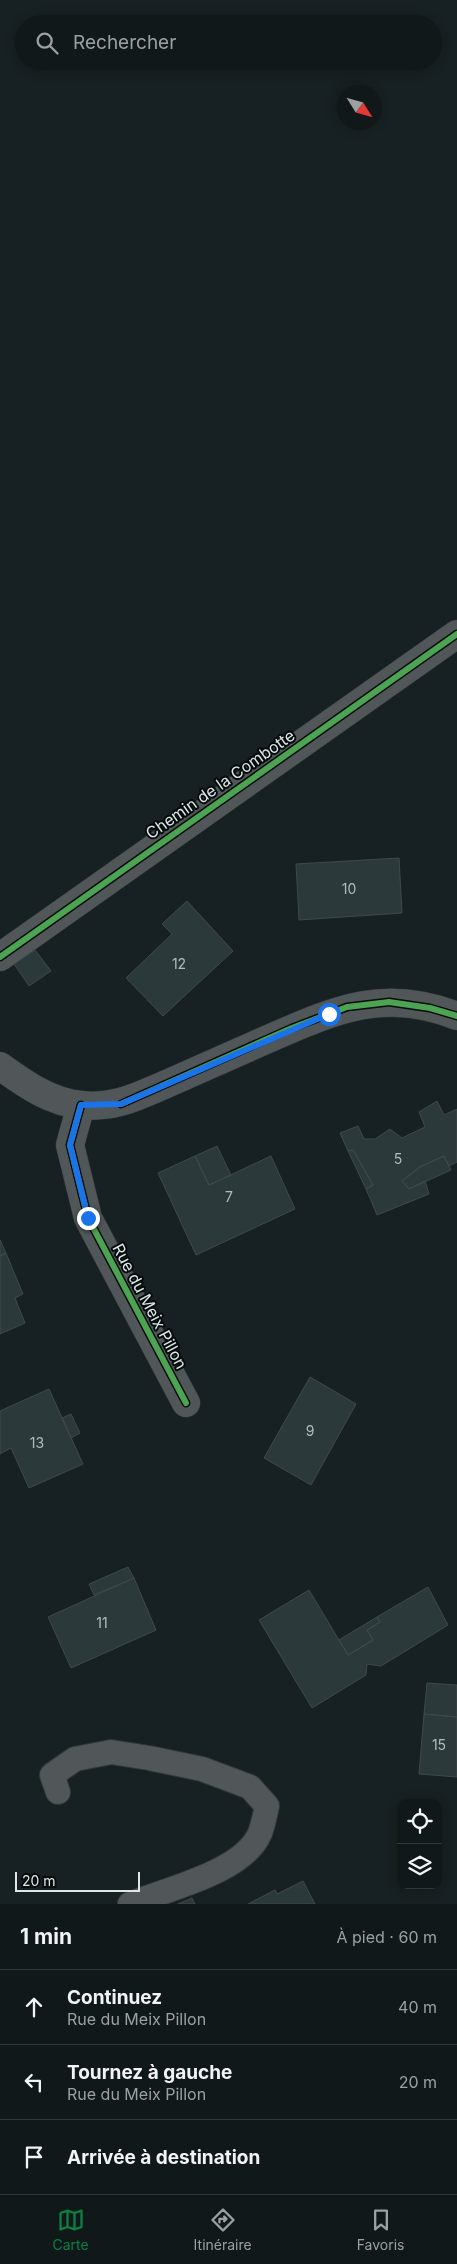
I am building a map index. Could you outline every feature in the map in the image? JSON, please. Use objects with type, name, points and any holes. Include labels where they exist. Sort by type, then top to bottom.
[{"type":"street","name":"Chemin de la Combotte","points":[[0,957],[457,634]]},
{"type":"street","points":[[0,1066],[36,1091],[64,1102],[81,1105],[121,1104],[292,1028],[347,1007],[389,1002],[430,1008],[457,1016]]},
{"type":"street","name":"Rue du Meix Pillon","points":[[81,1105],[70,1145],[88,1218],[186,1403]]},
{"type":"lane","points":[[58,1792],[52,1775],[75,1758],[111,1752],[202,1769],[250,1787],[267,1806],[260,1834],[241,1857],[210,1876],[130,1904]]},
{"type":"building","points":[[399,858],[402,913],[299,920],[296,864]]},
{"type":"building","points":[[187,901],[233,951],[163,1016],[126,978],[172,934],[162,924]]},
{"type":"building","points":[[35,950],[51,971],[29,986],[14,964]]},
{"type":"building","points":[[437,1101],[444,1115],[457,1109],[457,1162],[449,1166],[444,1156],[420,1167],[402,1181],[409,1189],[425,1181],[429,1194],[377,1215],[366,1189],[373,1185],[353,1150],[348,1151],[340,1133],[358,1126],[364,1139],[375,1139],[390,1129],[402,1138],[425,1127],[419,1112]]},
{"type":"building","points":[[217,1146],[231,1175],[209,1185],[195,1156]]},
{"type":"building","points":[[353,1150],[373,1185],[366,1189],[348,1151]]},
{"type":"building","points":[[195,1156],[209,1185],[271,1156],[295,1209],[196,1255],[158,1173]]},
{"type":"building","points":[[444,1156],[451,1170],[409,1189],[402,1181],[420,1167]]},
{"type":"building","points":[[0,1240],[6,1253],[0,1256]]},
{"type":"building","points":[[6,1253],[23,1294],[15,1298],[25,1323],[0,1334],[0,1256]]},
{"type":"building","points":[[310,1377],[356,1404],[311,1485],[264,1458]]},
{"type":"building","points":[[49,1389],[83,1464],[29,1488],[11,1448],[0,1454],[0,1411]]},
{"type":"building","points":[[71,1414],[80,1433],[71,1438],[62,1418]]},
{"type":"building","points":[[128,1567],[134,1578],[94,1595],[89,1584]]},
{"type":"building","points":[[134,1578],[156,1630],[71,1668],[48,1617]]},
{"type":"building","points":[[428,1587],[448,1625],[381,1666],[367,1664],[366,1675],[312,1708],[259,1620],[309,1590],[348,1655],[373,1640],[367,1630],[380,1622],[377,1617]]},
{"type":"building","points":[[377,1617],[380,1622],[367,1630],[373,1640],[348,1655],[339,1640]]},
{"type":"building","points":[[427,1683],[457,1685],[457,1717],[424,1714]]},
{"type":"building","points":[[424,1714],[457,1717],[457,1777],[419,1774]]},
{"type":"building","points":[[303,1881],[315,1904],[248,1904],[275,1890],[277,1894]]},
{"type":"building","points":[[192,1898],[195,1904],[178,1904]]},
{"type":"cycle path","points":[[0,957],[457,634]]},
{"type":"cycle path","points":[[121,1104],[292,1028],[347,1007],[389,1002],[430,1008],[457,1016]]},
{"type":"cycle path","points":[[81,1105],[70,1145],[88,1218],[186,1403]]},
{"type":"route","points":[[88,1218],[70,1145],[81,1105],[102,1106],[121,1104],[292,1028],[329,1014]]}]
